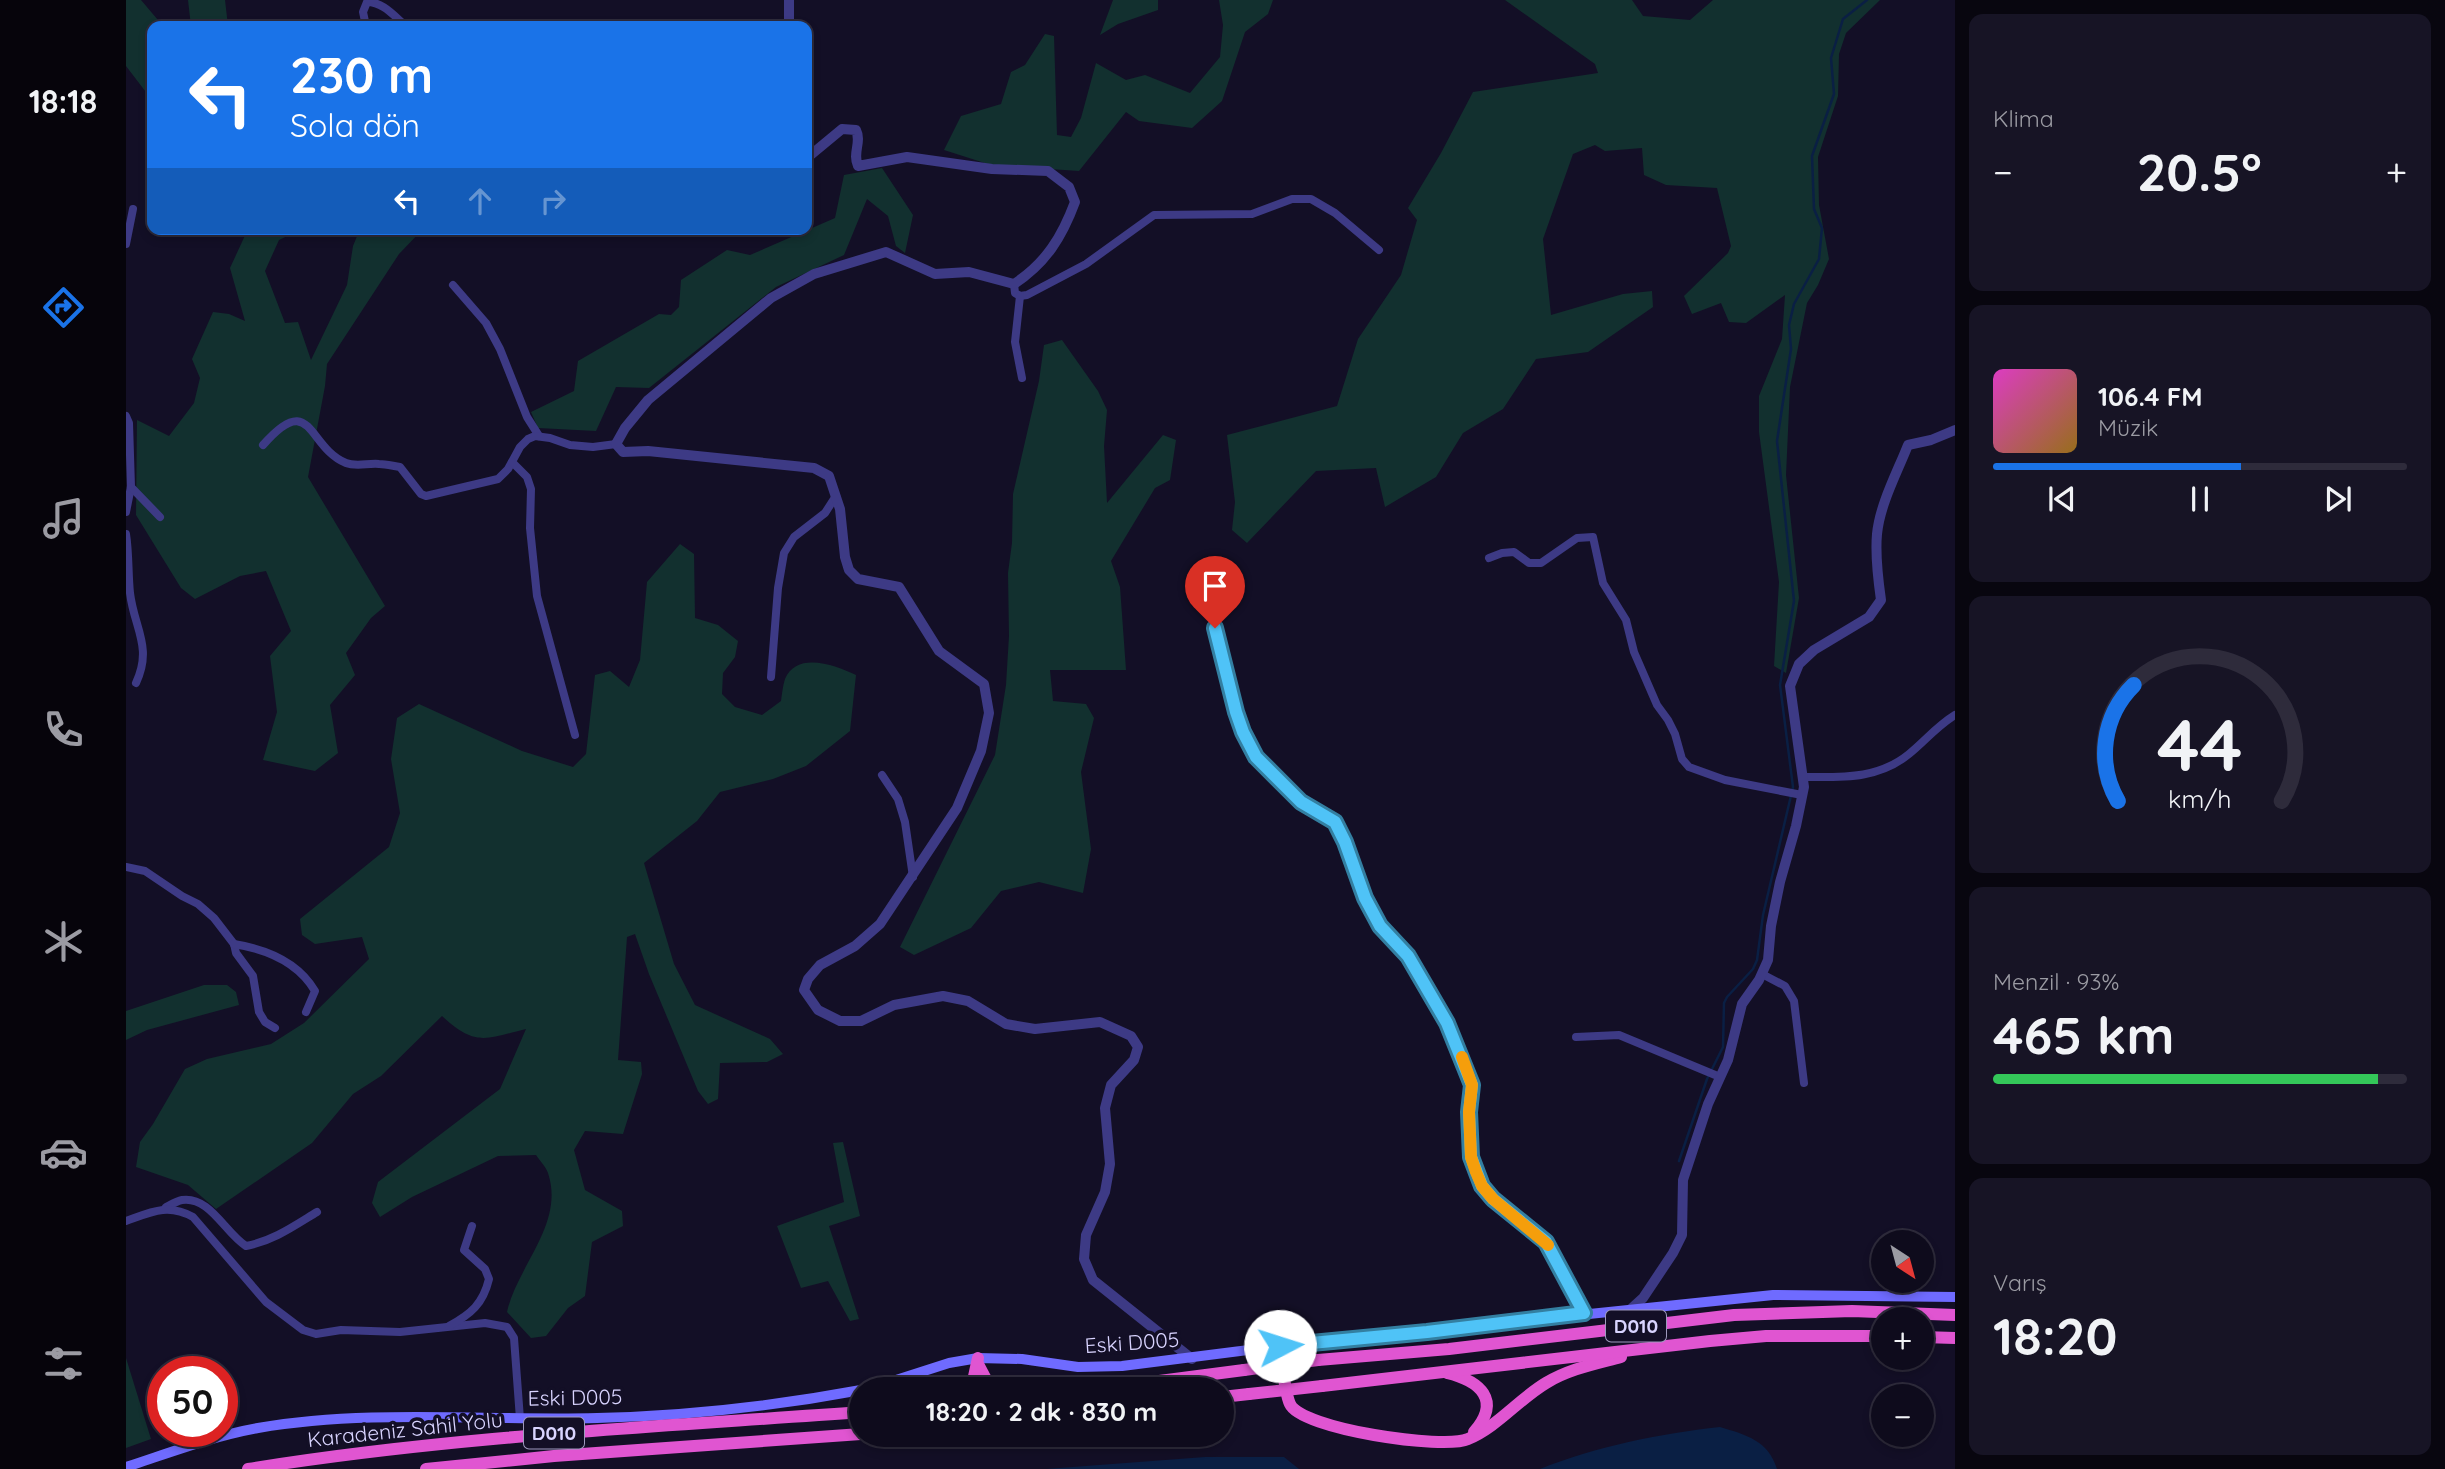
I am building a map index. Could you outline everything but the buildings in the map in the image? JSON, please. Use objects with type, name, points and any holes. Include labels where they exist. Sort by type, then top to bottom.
[{"type":"highway","name":"D010","points":[[1190,1377],[1318,1360],[1449,1349],[1734,1315],[1852,1311],[1955,1315]]},
{"type":"highway","name":"D010","points":[[1234,1396],[1766,1336],[1871,1336]]},
{"type":"highway","points":[[1934,1337],[1955,1338]]},
{"type":"highway","points":[[1280,1346],[1290,1405],[1302,1416],[1329,1426],[1363,1433],[1455,1443],[1476,1435],[1546,1382],[1576,1368],[1656,1347]]},
{"type":"highway","points":[[972,1377],[978,1361]]},
{"type":"highway","points":[[978,1361],[986,1377]]},
{"type":"highway","points":[[1438,1371],[1474,1382],[1481,1388],[1486,1399],[1483,1421],[1475,1432],[1455,1443]]},
{"type":"highway","name":"Karadeniz Sahil Yolu","points":[[248,1469],[395,1449],[550,1433],[849,1413]]},
{"type":"highway","name":"Karadeniz Sahil Yolu","points":[[426,1469],[554,1456],[849,1435]]},
{"type":"main road","name":"Eski D005","points":[[904,1377],[949,1363],[1022,1359],[1078,1367],[1101,1367],[1192,1359],[1280,1346],[1584,1313],[1773,1295],[1955,1297]]},
{"type":"main road","name":"Eski D005","points":[[126,1467],[204,1441],[257,1428],[338,1419],[520,1419],[673,1415],[849,1392]]},
{"type":"street","points":[[789,0],[789,21]]},
{"type":"street","points":[[365,21],[363,12],[366,1],[381,5],[400,21]]},
{"type":"street","points":[[812,154],[842,129],[856,130],[859,136],[854,158],[858,166],[906,157],[992,169],[1048,171],[1069,187],[1074,202],[1063,233],[1036,267],[1014,284]]},
{"type":"street","points":[[1014,284],[1015,293],[1020,296],[1027,295],[1086,264],[1154,215],[1252,214],[1292,199],[1311,199],[1335,213],[1379,250]]},
{"type":"street","points":[[126,244],[133,208]]},
{"type":"street","points":[[616,444],[625,428],[648,400],[771,298],[814,274],[886,252],[935,274],[969,272],[1014,284]]},
{"type":"street","points":[[453,285],[486,323],[500,349],[527,417],[539,436]]},
{"type":"street","points":[[1020,296],[1016,342],[1022,378]]},
{"type":"street","points":[[126,416],[129,423],[131,488],[126,512]]},
{"type":"street","points":[[263,445],[276,430],[288,422],[297,421],[309,426],[335,457],[349,464],[377,463],[400,467],[421,494],[426,496],[498,478],[508,469],[528,439],[539,436],[570,445],[593,447],[616,444]]},
{"type":"street","points":[[1632,1308],[1651,1287],[1682,1235],[1683,1180],[1708,1104],[1728,1060],[1742,1004],[1768,960],[1771,926],[1780,882],[1802,795],[1803,777],[1790,686],[1799,664],[1814,650],[1869,617],[1881,600],[1877,533],[1908,446],[1955,430]]},
{"type":"street","points":[[616,444],[622,452],[685,454],[814,468],[829,476],[840,509],[849,570],[858,579],[899,587],[939,650],[984,684],[989,713],[981,751],[957,808],[880,924],[855,946],[820,965],[807,979],[804,990],[818,1010],[840,1021],[861,1021],[894,1005],[943,996],[968,1001],[1006,1024],[1035,1028],[1100,1022],[1131,1036],[1138,1047],[1134,1060],[1111,1085],[1105,1108],[1110,1164],[1105,1192],[1086,1235],[1084,1259],[1093,1280],[1192,1359]]},
{"type":"street","points":[[512,462],[527,477],[531,489],[530,528],[537,596],[575,735]]},
{"type":"street","points":[[131,488],[160,517]]},
{"type":"street","points":[[771,677],[778,588],[784,553],[794,537],[825,513],[836,496]]},
{"type":"street","points":[[126,534],[130,596],[144,653],[144,667],[136,683]]},
{"type":"street","points":[[1489,558],[1514,552],[1529,563],[1541,564],[1577,538],[1593,537],[1603,583],[1626,620],[1634,652],[1657,705],[1675,734],[1682,759],[1689,767],[1724,780],[1802,795]]},
{"type":"street","points":[[1210,606],[1230,693],[1243,732],[1256,757],[1301,802],[1335,822],[1365,898],[1380,926],[1408,956],[1447,1023],[1472,1085],[1469,1112],[1471,1157],[1482,1186],[1493,1199],[1546,1242],[1584,1313]]},
{"type":"street","points":[[1803,777],[1857,777],[1890,768],[1955,715]]},
{"type":"street","points":[[881,775],[898,799],[905,822],[913,877]]},
{"type":"street","points":[[126,867],[145,871],[198,904],[214,918],[253,976],[259,1012],[265,1022],[275,1028]]},
{"type":"street","points":[[234,944],[257,947],[302,973],[315,990],[306,1012]]},
{"type":"street","points":[[1762,974],[1785,986],[1794,1001],[1804,1083]]},
{"type":"street","points":[[1577,1037],[1619,1035],[1720,1077]]},
{"type":"street","points":[[126,1221],[181,1200],[201,1203],[235,1239],[246,1246],[281,1235],[317,1212]]},
{"type":"street","points":[[160,1210],[179,1209],[193,1217],[266,1302],[303,1330],[316,1334],[341,1330],[400,1332],[485,1324],[507,1327],[515,1345],[520,1419]]},
{"type":"street","points":[[447,1327],[472,1313],[480,1304],[489,1279],[485,1269],[464,1250],[472,1226]]},
{"type":"green space","points":[[126,0],[141,0],[159,21],[147,21],[147,93],[126,66]]},
{"type":"green space","points":[[188,0],[225,0],[227,21],[190,21]]},
{"type":"green space","points":[[1113,0],[1158,0],[1158,10],[1118,24],[1100,35]]},
{"type":"green space","points":[[1219,0],[1273,0],[1268,14],[1245,32],[1222,101],[1192,128],[1139,121],[1126,112],[1079,171],[991,165],[944,150],[961,116],[1001,104],[1011,72],[1025,65],[1045,34],[1054,36],[1057,135],[1071,137],[1081,118],[1096,63],[1126,80],[1145,75],[1190,93],[1220,57],[1223,25]]},
{"type":"green space","points":[[1505,0],[1632,0],[1643,16],[1690,20],[1713,0],[1880,0],[1846,33],[1839,54],[1838,96],[1818,157],[1819,205],[1829,259],[1807,303],[1790,387],[1786,475],[1799,598],[1786,673],[1774,666],[1779,582],[1759,432],[1759,396],[1782,339],[1785,295],[1746,323],[1729,322],[1721,303],[1692,314],[1684,296],[1728,253],[1731,246],[1717,188],[1666,185],[1644,175],[1642,148],[1605,151],[1595,145],[1573,154],[1543,239],[1551,315],[1623,294],[1652,291],[1653,307],[1588,352],[1536,359],[1503,409],[1463,433],[1436,477],[1385,507],[1376,468],[1316,471],[1247,543],[1232,530],[1235,502],[1227,435],[1337,406],[1358,339],[1401,275],[1417,220],[1408,208],[1473,92],[1598,73],[1595,64]]},
{"type":"green space","points":[[882,168],[913,215],[905,253],[896,246],[888,216],[867,199],[844,255],[776,287],[649,388],[616,387],[596,431],[538,428],[531,412],[574,391],[578,361],[659,314],[671,315],[679,307],[681,280],[727,250],[750,255],[796,235],[812,235],[812,228],[835,218],[844,175]]},
{"type":"green space","points":[[245,235],[289,235],[279,240],[265,271],[285,323],[298,322],[311,360],[347,285],[353,246],[358,235],[417,235],[399,254],[327,364],[308,477],[385,606],[371,618],[346,653],[355,675],[330,705],[338,753],[315,771],[263,760],[277,712],[270,656],[291,631],[266,571],[240,576],[195,599],[181,588],[136,515],[137,420],[169,436],[194,403],[200,378],[192,359],[213,312],[229,314],[245,321],[230,268]]},
{"type":"green space","points":[[1062,340],[1098,391],[1107,410],[1104,446],[1107,503],[1163,435],[1176,440],[1170,480],[1155,488],[1111,561],[1120,587],[1126,670],[1050,670],[1053,701],[1086,704],[1094,718],[1081,772],[1091,849],[1083,893],[1039,882],[1001,891],[971,928],[914,955],[900,947],[995,755],[1006,685],[1009,636],[1008,573],[1013,494],[1039,381],[1044,345]]},
{"type":"green space","points":[[680,544],[694,554],[695,618],[718,625],[738,641],[735,657],[723,673],[722,694],[735,707],[762,715],[781,701],[785,679],[798,665],[818,663],[839,668],[856,675],[850,731],[806,766],[773,779],[720,792],[697,821],[644,863],[674,964],[695,1005],[770,1039],[783,1054],[767,1062],[720,1063],[718,1099],[708,1104],[698,1091],[635,934],[627,937],[618,1060],[641,1062],[642,1074],[623,1134],[585,1131],[574,1150],[585,1190],[622,1211],[623,1226],[592,1242],[585,1296],[568,1308],[546,1336],[531,1338],[507,1312],[512,1295],[538,1244],[550,1210],[552,1192],[548,1173],[536,1155],[498,1156],[412,1197],[380,1217],[372,1203],[378,1182],[500,1089],[526,1029],[481,1038],[464,1033],[442,1016],[381,1076],[353,1094],[312,1143],[216,1209],[188,1185],[136,1167],[140,1142],[185,1069],[207,1059],[271,1044],[304,1023],[369,959],[362,937],[315,944],[302,935],[300,919],[389,847],[400,813],[391,759],[397,718],[419,704],[522,751],[573,767],[586,754],[595,675],[610,671],[629,687],[640,660],[647,582]]},
{"type":"green space","points":[[204,985],[227,985],[236,992],[239,1005],[147,1030],[126,1040],[126,1011]]},
{"type":"green space","points":[[843,1142],[860,1216],[829,1226],[859,1319],[850,1321],[828,1281],[801,1288],[777,1226],[844,1202],[833,1143]]},
{"type":"green space","points":[[126,1358],[147,1426],[147,1440],[126,1448]]},
{"type":"water","points":[[1720,1427],[1747,1436],[1762,1445],[1777,1469],[1540,1469],[1629,1442]]},
{"type":"water","points":[[1205,1457],[1284,1457],[1299,1469],[1046,1469]]},
{"type":"waterway","points":[[1679,1161],[1707,1079],[1723,1047],[1724,1003],[1753,969],[1757,960],[1763,915],[1793,787],[1780,685],[1794,601],[1777,441],[1791,349],[1789,325],[1794,304],[1819,259],[1822,228],[1814,209],[1812,156],[1834,94],[1831,58],[1843,19],[1867,0]]},
{"type":"slow traffic","points":[[1462,1057],[1472,1085],[1473,1097],[1469,1112],[1471,1157],[1482,1186],[1493,1199],[1548,1245]]},
{"type":"route","points":[[1215,628],[1236,712],[1256,757],[1301,802],[1335,822],[1365,898],[1380,926],[1408,956],[1447,1023],[1472,1085],[1473,1097],[1469,1112],[1471,1157],[1482,1186],[1493,1199],[1546,1242],[1584,1313],[1280,1346]]}]
